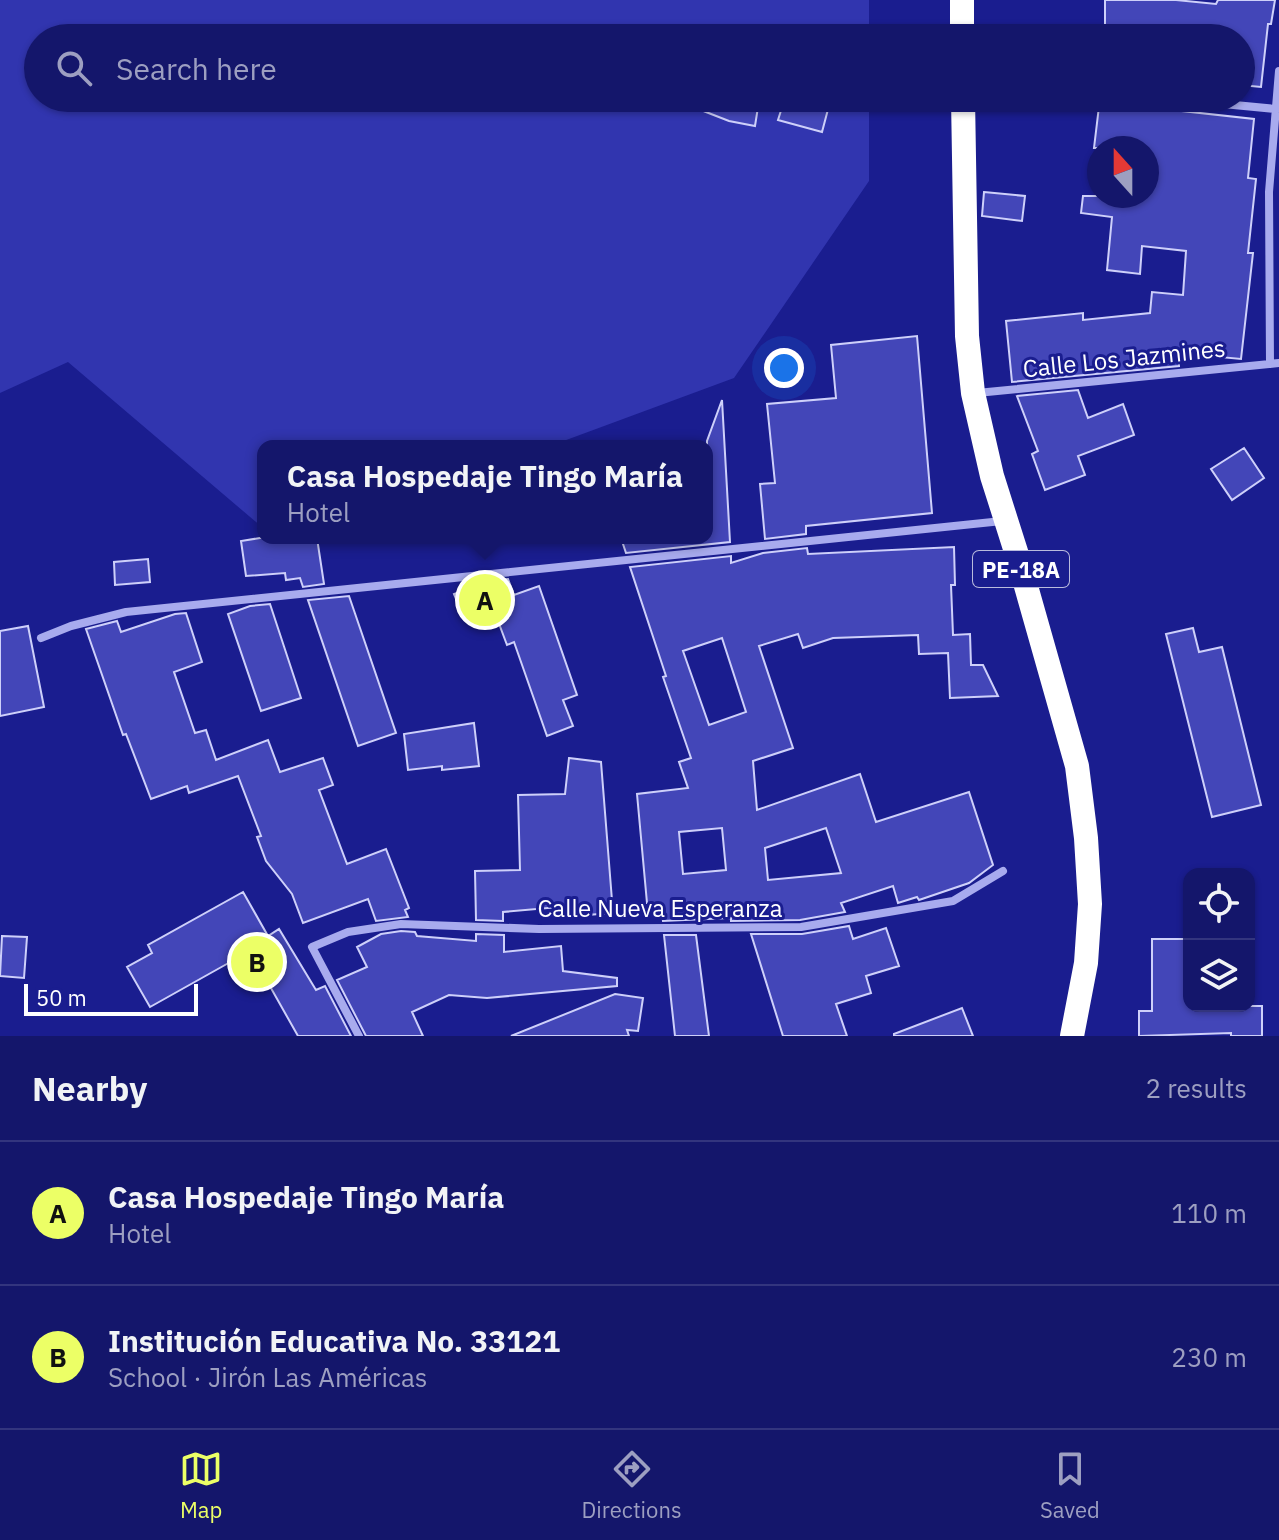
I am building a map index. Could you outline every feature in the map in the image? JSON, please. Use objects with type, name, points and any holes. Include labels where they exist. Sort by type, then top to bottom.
[{"type":"highway","points":[[962,0],[962,24]]},
{"type":"highway","name":"PE-18A","points":[[963,112],[967,336],[973,393],[992,476],[1077,766],[1086,838],[1090,904],[1086,963],[1072,1036]]},
{"type":"street","points":[[1275,363],[1274,192],[1279,71]]},
{"type":"street","points":[[1255,107],[1276,109]]},
{"type":"street","name":"Calle Los Jazmines","points":[[973,393],[1275,363]]},
{"type":"street","points":[[41,638],[71,626],[126,612],[1006,521]]},
{"type":"street","name":"Calle Nueva Esperanza","points":[[359,1036],[312,947],[348,932],[401,924],[539,929],[801,927],[953,901],[1003,871]]},
{"type":"shaded area","points":[[0,0],[869,0],[869,24],[24,24],[24,112],[869,112],[869,181],[734,378],[566,440],[257,440],[257,523],[68,362],[0,393]]},
{"type":"building","points":[[1105,0],[1176,0],[1216,4],[1218,0],[1275,0],[1271,24],[1268,24],[1261,87],[1255,86],[1255,24],[1105,24]]},
{"type":"building","points":[[706,112],[757,112],[755,126]]},
{"type":"building","points":[[781,112],[827,112],[822,132],[778,120]]},
{"type":"building","points":[[1098,112],[1191,112],[1254,119],[1248,178],[1256,179],[1248,253],[1253,253],[1241,359],[1178,353],[1179,366],[1012,382],[1006,321],[1083,313],[1083,320],[1150,313],[1152,292],[1183,295],[1186,251],[1142,246],[1140,274],[1107,270],[1112,217],[1081,213],[1083,196],[1087,196],[1087,208],[1159,208],[1159,136],[1095,136]]},
{"type":"building","points":[[984,192],[1025,196],[1022,221],[982,216]]},
{"type":"building","points":[[917,336],[932,513],[806,526],[806,534],[765,539],[760,484],[775,483],[767,404],[836,398],[831,345]]},
{"type":"building","points":[[1078,390],[1088,418],[1123,404],[1134,435],[1078,456],[1085,475],[1045,490],[1032,454],[1038,451],[1017,396]]},
{"type":"building","points":[[722,400],[730,542],[713,544],[713,440],[707,440]]},
{"type":"building","points":[[1244,448],[1264,478],[1232,500],[1211,469]]},
{"type":"building","points":[[257,538],[257,544],[318,544],[324,584],[303,587],[300,578],[286,580],[285,573],[246,576],[241,541]]},
{"type":"building","points":[[623,544],[711,544],[626,553]]},
{"type":"building","points":[[954,547],[955,585],[951,585],[953,635],[970,634],[971,665],[983,665],[998,696],[950,698],[948,653],[919,654],[918,635],[833,638],[803,648],[798,634],[759,646],[793,748],[753,761],[757,810],[860,774],[876,822],[969,792],[993,865],[969,883],[919,900],[917,897],[898,903],[893,886],[841,903],[845,912],[800,920],[731,921],[731,918],[663,921],[661,903],[647,903],[637,794],[688,788],[679,762],[691,758],[630,567],[731,556],[731,563],[763,553],[807,548],[808,554]],"holes":[[[722,638],[746,712],[709,725],[683,651]],[[722,828],[726,870],[683,874],[679,832]],[[826,828],[841,873],[768,880],[765,848]]]},
{"type":"building","points":[[148,559],[150,582],[115,585],[114,562]]},
{"type":"building","points":[[508,579],[514,595],[539,586],[577,695],[563,700],[573,726],[547,736],[514,642],[507,645],[492,605],[463,616],[454,594],[487,581]]},
{"type":"building","points":[[349,596],[396,733],[358,746],[308,600]]},
{"type":"building","points":[[270,604],[301,698],[261,711],[228,614],[250,606]]},
{"type":"building","points":[[186,613],[202,662],[174,672],[195,733],[206,730],[216,760],[268,740],[280,772],[323,758],[333,785],[319,790],[347,864],[386,849],[409,908],[405,910],[408,917],[376,921],[368,899],[303,923],[292,894],[266,861],[257,837],[261,836],[238,776],[189,793],[187,786],[151,799],[126,734],[123,735],[86,629],[117,621],[121,632]]},
{"type":"building","points":[[28,626],[44,707],[0,716],[0,631]]},
{"type":"building","points":[[1193,628],[1199,652],[1222,647],[1261,805],[1212,817],[1166,634]]},
{"type":"building","points":[[474,723],[479,766],[408,770],[404,734]]},
{"type":"building","points":[[569,758],[601,762],[613,913],[560,917],[559,907],[503,912],[503,921],[476,920],[475,871],[520,870],[518,795],[565,794]]},
{"type":"building","points":[[243,892],[268,936],[279,929],[316,990],[325,986],[351,1036],[298,1036],[250,951],[150,1007],[127,967],[152,953],[148,945]]},
{"type":"building","points":[[849,926],[853,939],[886,928],[899,966],[866,976],[871,993],[836,1004],[847,1036],[783,1036],[751,934],[802,934]]},
{"type":"building","points":[[415,932],[417,936],[476,941],[476,934],[504,935],[504,952],[561,946],[563,971],[617,978],[617,986],[487,998],[449,995],[412,1012],[423,1036],[366,1036],[337,980],[367,967],[357,947],[381,934]]},
{"type":"building","points":[[664,935],[696,935],[709,1036],[675,1036]]},
{"type":"building","points":[[2,936],[27,937],[24,978],[0,976]]},
{"type":"building","points":[[1152,939],[1183,939],[1183,1012],[1255,1012],[1255,1006],[1262,1006],[1262,1036],[1231,1036],[1231,1033],[1139,1036],[1139,1011],[1152,1011]]},
{"type":"building","points":[[615,994],[643,998],[638,1031],[627,1030],[629,1036],[511,1036]]},
{"type":"building","points":[[962,1008],[973,1036],[894,1036],[894,1034]]},
{"type":"place","name":"Casa Hospedaje Tingo María","points":[[485,600]]},
{"type":"place","name":"Institución Educativa No. 33121","points":[[257,962]]}]
